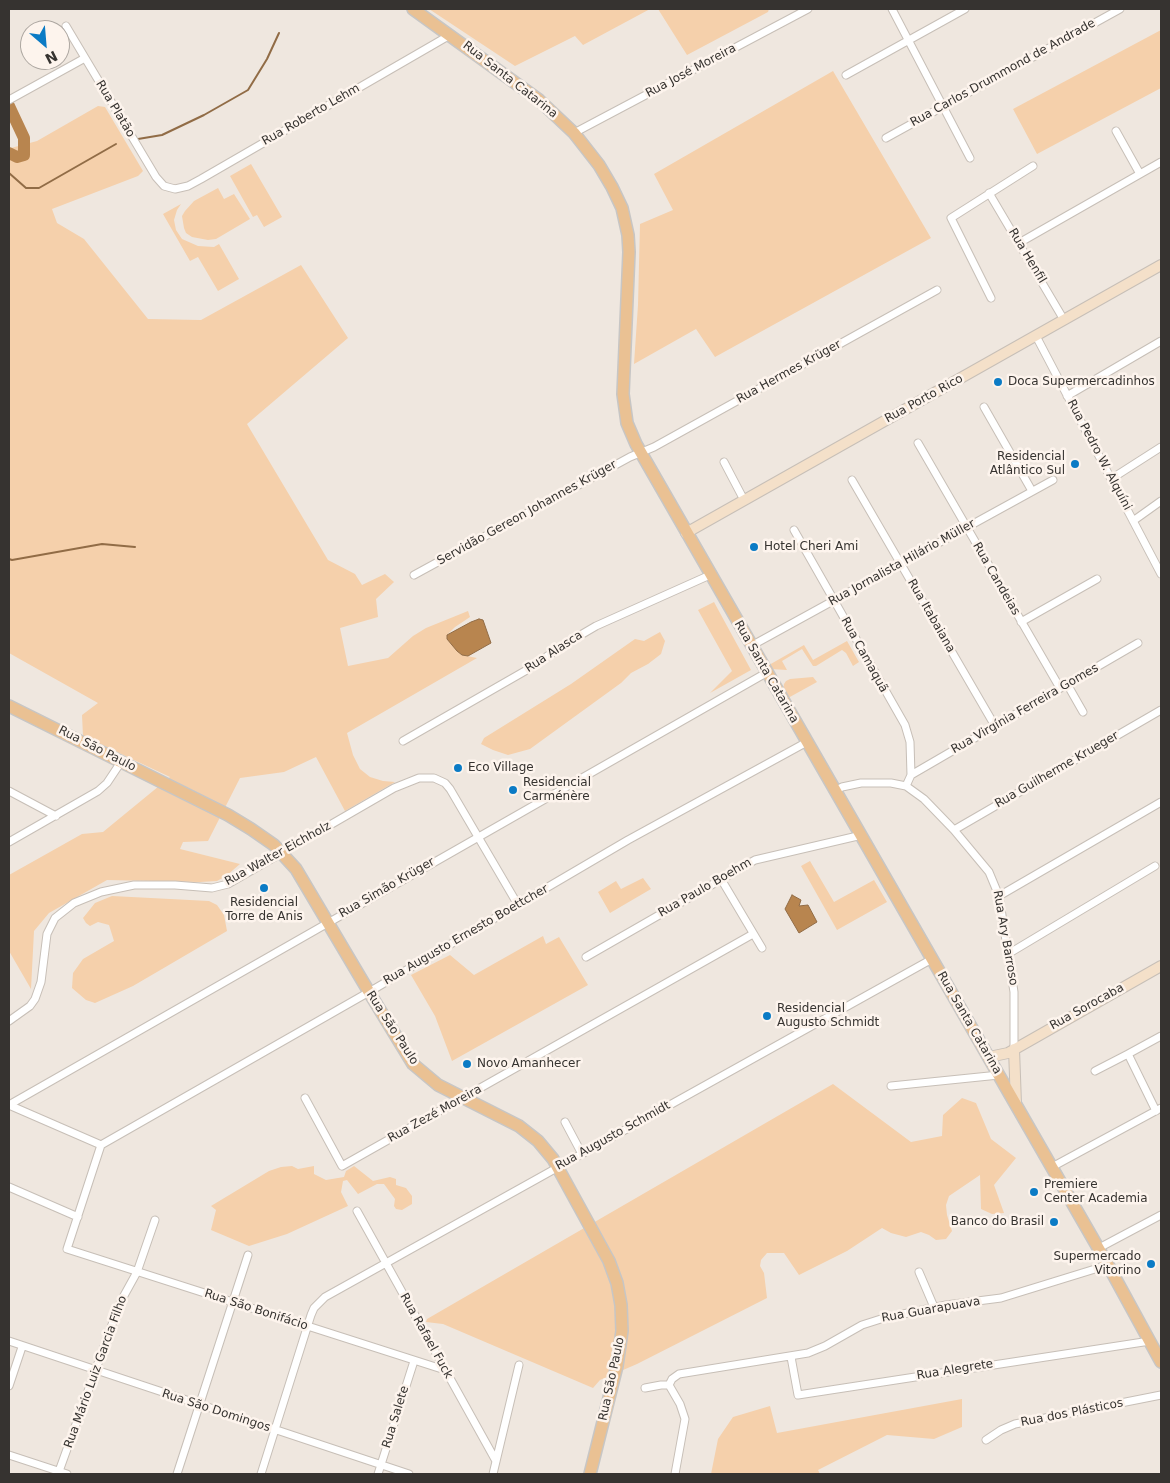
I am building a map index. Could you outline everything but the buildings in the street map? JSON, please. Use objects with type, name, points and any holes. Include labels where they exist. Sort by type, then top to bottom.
[{"type":"main road","name":"Rua Santa Catarina","points":[[414,9],[539,100],[574,134],[599,165],[612,187],[622,208],[629,252],[623,404],[627,423],[641,453],[1016,1104],[1161,1362]]},
{"type":"main road","name":"Rua Porto Rico","points":[[686,533],[1161,265]]},
{"type":"main road","name":"Rua São Paulo","points":[[9,706],[228,815],[263,836],[283,853],[296,869],[413,1064],[438,1085],[519,1126],[538,1141],[558,1167],[608,1261],[617,1283],[622,1305],[622,1331],[617,1366],[590,1474]]},
{"type":"main road","name":"Rua Sorocaba","points":[[989,1057],[1002,1055],[1014,1049],[1161,966]]},
{"type":"main road","points":[[1014,1049],[1016,1104]]},
{"type":"street","name":"Rua José Moreira","points":[[574,134],[808,9]]},
{"type":"street","points":[[892,9],[970,158]]},
{"type":"street","points":[[846,74],[965,9]]},
{"type":"street","name":"Rua Carlos Drummond de Andrade","points":[[886,138],[1120,9]]},
{"type":"street","name":"Rua Platão","points":[[70,33],[156,177],[160,183],[169,188]]},
{"type":"street","name":"Rua Roberto Lehm","points":[[169,188],[180,189],[201,180],[450,35]]},
{"type":"street","points":[[9,100],[85,58]]},
{"type":"street","points":[[1116,131],[1140,174]]},
{"type":"street","points":[[1019,243],[1161,162]]},
{"type":"street","points":[[991,298],[950,218],[1033,166]]},
{"type":"street","name":"Rua Henfil","points":[[989,193],[1064,320]]},
{"type":"street","name":"Rua Hermes Krüger","points":[[641,453],[937,290]]},
{"type":"street","name":"Rua Pedro W. Alquíni","points":[[1036,336],[1161,574]]},
{"type":"street","points":[[1067,396],[1161,342]]},
{"type":"street","points":[[984,407],[1032,491]]},
{"type":"street","name":"Rua Candeias","points":[[918,443],[1060,688]]},
{"type":"street","points":[[1111,480],[1161,447]]},
{"type":"street","name":"Servidão Gereon Johannes Krüger","points":[[414,575],[641,453]]},
{"type":"street","points":[[724,462],[744,500]]},
{"type":"street","name":"Rua Itabaiana","points":[[852,480],[995,726]]},
{"type":"street","name":"Rua Jornalista Hilário Müller","points":[[751,646],[1053,480]]},
{"type":"street","points":[[1133,521],[1161,501]]},
{"type":"street","name":"Rua Camaquã","points":[[794,530],[905,725],[910,742],[911,775],[906,786]]},
{"type":"street","name":"Rua Alasca","points":[[404,741],[526,671],[596,626],[710,575]]},
{"type":"street","points":[[1022,622],[1097,579]]},
{"type":"street","name":"Rua Virgínia Ferreira Gomes","points":[[911,775],[1138,643]]},
{"type":"street","name":"Rua Simão Krüger","points":[[9,1105],[766,673]]},
{"type":"street","points":[[1067,684],[1083,712]]},
{"type":"street","name":"Rua Guilherme Krueger","points":[[954,830],[1161,710]]},
{"type":"street","name":"Rua Augusto Ernesto Boettcher","points":[[100,1145],[369,992],[628,840],[807,742]]},
{"type":"street","points":[[9,842],[98,791],[107,783],[121,762]]},
{"type":"street","name":"Rua Walter Eichholz","points":[[9,1021],[30,1006],[35,999],[41,982],[47,934],[55,918],[74,903],[101,892],[134,885],[220,887],[232,882],[411,780],[427,777],[445,783],[518,905]]},
{"type":"street","points":[[835,791],[842,787],[861,783],[891,783],[906,786]]},
{"type":"street","name":"Rua Ary Barroso","points":[[906,786],[924,799],[954,830],[989,872],[999,896],[1015,1008],[1014,1049]]},
{"type":"street","points":[[9,791],[56,816]]},
{"type":"street","points":[[999,896],[1161,802]]},
{"type":"street","name":"Rua Paulo Boehm","points":[[586,957],[746,864],[763,857],[862,835]]},
{"type":"street","points":[[1008,954],[1155,866]]},
{"type":"street","points":[[720,878],[762,948]]},
{"type":"street","name":"Rua Zezé Moreira","points":[[304,1098],[342,1166],[753,934]]},
{"type":"street","name":"Rua Augusto Schmidt","points":[[261,1474],[307,1326],[314,1308],[325,1297],[932,959]]},
{"type":"street","points":[[1095,1071],[1161,1036]]},
{"type":"street","points":[[1052,1167],[1159,1110],[1128,1054]]},
{"type":"street","points":[[891,1086],[999,1075]]},
{"type":"street","points":[[9,1105],[100,1145],[78,1217],[9,1187]]},
{"type":"street","points":[[565,1122],[582,1154]]},
{"type":"street","name":"Rua Rafael Fuck","points":[[357,1211],[496,1461]]},
{"type":"street","points":[[1098,1248],[1161,1215]]},
{"type":"street","name":"Rua São Bonifácio","points":[[78,1217],[67,1250],[445,1370]]},
{"type":"street","name":"Rua Mário Luiz Garcia Filho","points":[[62,1473],[120,1301],[137,1272],[155,1220]]},
{"type":"street","points":[[177,1474],[248,1255]]},
{"type":"street","name":"Rua Guarapuava","points":[[645,1388],[661,1384],[669,1385],[672,1379],[679,1374],[791,1357],[817,1350],[862,1325],[874,1321],[934,1308],[1001,1298],[1108,1265]]},
{"type":"street","points":[[919,1272],[934,1308]]},
{"type":"street","name":"Rua Alegrete","points":[[791,1357],[798,1395],[1150,1341]]},
{"type":"street","name":"Rua São Domingos","points":[[9,1342],[409,1474]]},
{"type":"street","points":[[9,1386],[22,1347]]},
{"type":"street","name":"Rua Salete","points":[[378,1474],[414,1360]]},
{"type":"street","points":[[493,1474],[518,1365]]},
{"type":"street","points":[[669,1385],[680,1404],[685,1419],[675,1474]]},
{"type":"street","name":"Rua dos Plásticos","points":[[986,1440],[1001,1430],[1016,1424],[1161,1395]]},
{"type":"street","points":[[9,1455],[62,1473]]},
{"type":"shaded area","points":[[429,9],[650,9],[583,45],[575,36],[515,66]]},
{"type":"shaded area","points":[[658,9],[769,9],[768,12],[687,55]]},
{"type":"shaded area","points":[[1161,30],[1161,88],[1037,154],[1013,109]]},
{"type":"shaded area","points":[[833,71],[931,238],[715,357],[696,329],[634,364],[640,224],[673,210],[654,174]]},
{"type":"shaded area","points":[[98,106],[105,107],[143,171],[138,176],[52,209],[57,223],[84,239],[148,319],[201,320],[301,265],[348,338],[247,424],[328,560],[355,574],[362,585],[385,574],[394,582],[376,599],[378,617],[340,628],[348,666],[388,658],[413,636],[426,628],[468,611],[470,617],[455,627],[447,635],[447,639],[462,655],[477,658],[347,733],[353,755],[360,769],[370,777],[395,782],[345,811],[316,757],[284,772],[240,778],[208,841],[183,842],[180,849],[240,864],[217,881],[107,880],[49,913],[34,931],[31,989],[9,951],[9,875],[82,834],[103,832],[170,777],[83,736],[82,715],[98,703],[9,653],[9,151],[11,148],[37,141]]},
{"type":"shaded area","points":[[251,164],[282,217],[264,227],[257,215],[253,217],[230,176]]},
{"type":"shaded area","points":[[218,188],[224,199],[234,194],[250,219],[216,239],[208,240],[192,237],[186,233],[182,216],[194,201]]},
{"type":"shaded area","points":[[181,204],[174,220],[176,230],[182,239],[198,246],[214,247],[219,244],[239,279],[218,291],[198,257],[190,261],[163,214]]},
{"type":"shaded area","points":[[714,602],[751,670],[710,693],[732,671],[698,610]]},
{"type":"shaded area","points":[[479,619],[483,620],[491,643],[468,656],[462,655],[447,639],[447,635]]},
{"type":"shaded area","points":[[660,632],[665,641],[661,654],[631,673],[621,683],[530,749],[508,755],[481,744],[484,738],[571,684],[635,639],[644,641]]},
{"type":"shaded area","points":[[847,641],[859,662],[853,666],[846,653],[842,650],[813,666],[802,649],[782,661],[787,670],[771,669],[769,665],[804,645],[813,660]]},
{"type":"shaded area","points":[[813,677],[817,682],[788,698],[783,689],[786,681]]},
{"type":"shaded area","points":[[810,861],[834,902],[874,880],[887,902],[837,930],[801,866]]},
{"type":"shaded area","points":[[643,878],[651,889],[610,913],[598,892],[616,881],[621,889]]},
{"type":"shaded area","points":[[792,895],[801,900],[799,906],[808,905],[817,922],[799,933],[785,909]]},
{"type":"shaded area","points":[[112,896],[209,901],[217,905],[224,915],[227,931],[133,986],[95,1003],[86,1000],[72,988],[73,973],[83,959],[114,941],[109,925],[98,922],[90,926],[83,918],[95,903]]},
{"type":"shaded area","points":[[543,936],[546,944],[559,937],[588,985],[452,1061],[435,1016],[411,975],[450,955],[474,975]]},
{"type":"shaded area","points":[[833,1084],[911,1142],[942,1136],[943,1115],[962,1098],[976,1103],[991,1139],[1016,1158],[994,1185],[1004,1213],[992,1214],[981,1209],[980,1175],[949,1196],[946,1205],[952,1231],[946,1239],[936,1240],[921,1232],[906,1237],[891,1233],[882,1228],[847,1251],[799,1275],[784,1253],[767,1253],[761,1260],[760,1266],[764,1273],[767,1298],[637,1364],[600,1380],[593,1388],[443,1324],[426,1322],[427,1319]]},
{"type":"shaded area","points":[[292,1166],[298,1169],[314,1166],[314,1174],[326,1180],[344,1177],[346,1171],[354,1166],[373,1181],[390,1177],[396,1179],[396,1185],[406,1188],[412,1196],[412,1204],[402,1210],[396,1209],[394,1206],[395,1199],[384,1184],[377,1184],[358,1194],[347,1180],[343,1181],[341,1192],[348,1206],[287,1234],[249,1246],[211,1230],[216,1210],[211,1206],[269,1171]]},
{"type":"shaded area","points":[[962,1399],[962,1427],[934,1439],[887,1435],[818,1470],[820,1474],[711,1474],[718,1439],[733,1417],[770,1406],[777,1433]]},
{"type":"waterway","points":[[138,139],[162,135],[204,115],[248,90],[267,59],[279,33]]},
{"type":"waterway","points":[[9,106],[24,138],[24,155],[17,157],[9,153]]},
{"type":"waterway","points":[[9,173],[26,188],[39,188],[116,144]]},
{"type":"waterway","points":[[9,559],[102,544],[135,547]]},
{"type":"place","name":"Doca Supermercadinhos","points":[[998,382]]},
{"type":"place","name":"Residencial Atlântico Sul","points":[[1075,464]]},
{"type":"place","name":"Hotel Cheri Ami","points":[[754,547]]},
{"type":"place","name":"Eco Village","points":[[458,768]]},
{"type":"place","name":"Residencial Carménère","points":[[513,790]]},
{"type":"place","name":"Residencial Torre de Anis","points":[[264,888]]},
{"type":"place","name":"Residencial Augusto Schmidt","points":[[767,1016]]},
{"type":"place","name":"Novo Amanhecer","points":[[467,1064]]},
{"type":"place","name":"Premiere Center Academia","points":[[1034,1192]]},
{"type":"place","name":"Banco do Brasil","points":[[1054,1222]]},
{"type":"place","name":"Supermercado Vitorino","points":[[1151,1264]]}]
